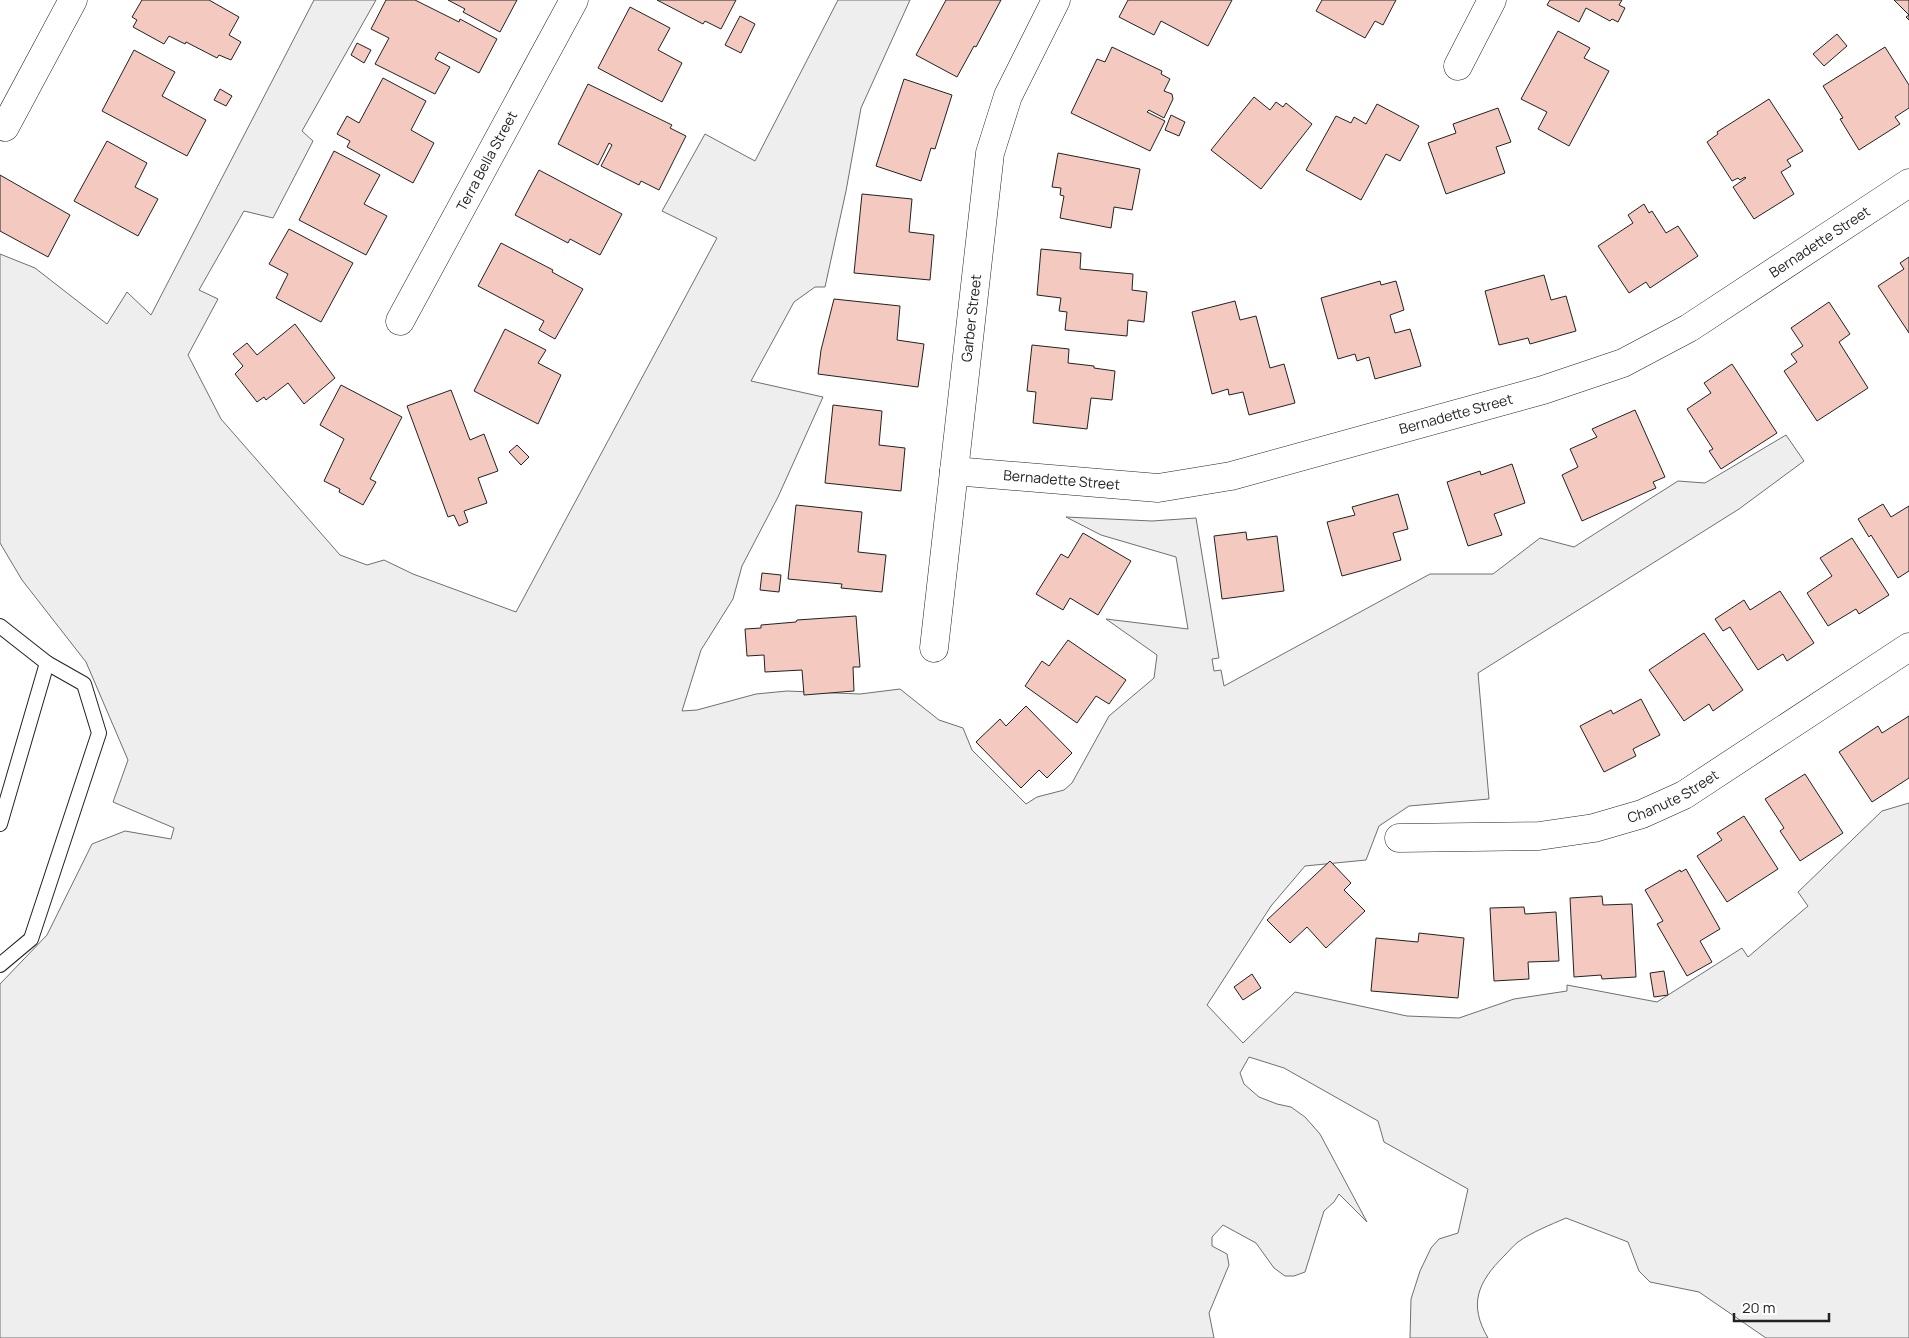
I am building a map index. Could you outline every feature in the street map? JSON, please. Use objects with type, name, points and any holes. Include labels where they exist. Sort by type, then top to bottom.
[{"type":"street","points":[[5,127],[73,0]]},
{"type":"street","name":"Terra Bella Street","points":[[400,321],[574,0]]},
{"type":"street","name":"Garber Street","points":[[934,648],[990,153],[1008,96],[1056,0]]},
{"type":"street","points":[[1458,66],[1492,0]]},
{"type":"street","name":"Bernadette Street","points":[[954,471],[1158,488],[1231,476],[1543,390],[1623,363],[1689,328],[1909,183]]},
{"type":"street","name":"Chanute Street","points":[[1399,838],[1539,836],[1594,828],[1642,814],[1684,795],[1909,647]]},
{"type":"lane","points":[[0,626],[47,663],[84,684],[99,733],[31,939],[0,965]]},
{"type":"lane","points":[[0,824],[47,663]]},
{"type":"shaded area","points":[[314,0],[376,0],[302,131],[313,141],[273,218],[244,211],[199,290],[218,299],[188,355],[221,419],[340,555],[367,565],[384,560],[413,574],[516,612],[717,238],[662,211],[705,134],[755,161],[838,0],[910,0],[861,108],[846,191],[825,287],[815,287],[794,302],[751,381],[823,397],[778,497],[742,566],[733,599],[701,650],[682,711],[697,710],[756,694],[787,691],[860,694],[900,689],[939,720],[963,728],[972,750],[1026,804],[1037,797],[1064,790],[1072,783],[1109,716],[1154,678],[1157,655],[1106,619],[1188,629],[1176,557],[1101,535],[1066,517],[1152,521],[1196,518],[1219,658],[1212,659],[1214,671],[1221,670],[1224,686],[1430,574],[1493,574],[1540,538],[1574,547],[1678,481],[1705,483],[1786,435],[1804,461],[1739,509],[1478,673],[1489,799],[1409,806],[1379,826],[1366,860],[1305,866],[1271,906],[1207,1005],[1243,1043],[1295,992],[1407,1016],[1459,1018],[1514,999],[1567,991],[1567,985],[1657,1002],[1742,948],[1748,957],[1808,906],[1798,892],[1882,811],[1909,803],[1909,1338],[1766,1338],[1699,1292],[1650,1282],[1639,1271],[1628,1242],[1566,1218],[1518,1242],[1495,1266],[1482,1284],[1477,1304],[1478,1314],[1488,1338],[1410,1338],[1411,1299],[1420,1271],[1431,1248],[1439,1239],[1458,1233],[1468,1189],[1384,1142],[1378,1121],[1284,1068],[1249,1057],[1240,1073],[1244,1084],[1259,1097],[1291,1107],[1305,1117],[1320,1134],[1367,1222],[1339,1194],[1334,1202],[1324,1211],[1305,1272],[1294,1276],[1285,1276],[1274,1268],[1256,1243],[1223,1225],[1212,1237],[1212,1246],[1227,1254],[1229,1265],[1209,1313],[1214,1338],[0,1338],[0,984],[47,935],[92,844],[125,831],[171,839],[174,828],[113,802],[128,760],[86,662],[22,580],[0,543],[0,254],[35,268],[107,324],[127,292],[151,315]]},
{"type":"building","points":[[142,0],[209,0],[239,17],[229,35],[241,42],[231,60],[219,55],[217,58],[186,42],[185,44],[169,36],[164,44],[133,27],[137,20],[132,17]]},
{"type":"building","points":[[386,0],[415,0],[459,22],[460,19],[497,39],[479,73],[439,52],[435,59],[450,67],[435,94],[375,64],[389,38],[371,29]]},
{"type":"building","points":[[448,0],[517,0],[500,32],[463,12],[465,9]]},
{"type":"building","points":[[657,0],[736,0],[721,29],[705,21],[703,24]]},
{"type":"building","points":[[946,0],[1001,0],[976,47],[974,46],[957,77],[916,55]]},
{"type":"building","points":[[1128,0],[1232,0],[1208,46],[1161,21],[1154,35],[1119,17]]},
{"type":"building","points":[[1322,0],[1396,0],[1383,25],[1375,21],[1365,38],[1316,11]]},
{"type":"building","points":[[1550,0],[1622,0],[1619,5],[1625,8],[1618,22],[1612,19],[1610,21],[1586,8],[1579,22],[1547,5]]},
{"type":"building","points":[[1894,0],[1909,0],[1909,15]]},
{"type":"building","points":[[630,7],[670,28],[658,50],[682,63],[662,102],[598,68]]},
{"type":"building","points":[[740,16],[755,24],[741,53],[725,45]]},
{"type":"building","points":[[1558,31],[1590,48],[1584,58],[1609,71],[1569,146],[1538,129],[1547,112],[1521,99]]},
{"type":"building","points":[[1837,34],[1847,46],[1824,66],[1813,54]]},
{"type":"building","points":[[357,43],[371,50],[364,63],[351,55]]},
{"type":"building","points":[[1112,47],[1162,71],[1161,74],[1170,79],[1164,91],[1172,94],[1173,99],[1164,118],[1149,110],[1147,112],[1165,121],[1150,151],[1071,113],[1097,59],[1105,62]]},
{"type":"building","points":[[1885,47],[1909,85],[1909,108],[1895,117],[1900,124],[1859,150],[1840,119],[1843,118],[1823,86]]},
{"type":"building","points":[[134,50],[175,72],[162,96],[206,120],[187,156],[102,111]]},
{"type":"building","points":[[383,78],[426,101],[411,130],[434,143],[413,183],[347,147],[350,141],[337,134],[347,116],[359,123]]},
{"type":"building","points":[[904,79],[952,95],[935,149],[931,148],[921,181],[876,166]]},
{"type":"building","points":[[588,84],[672,125],[670,128],[686,136],[659,190],[641,181],[639,185],[601,166],[612,145],[609,143],[598,165],[558,144]]},
{"type":"building","points":[[220,89],[232,96],[226,106],[214,100]]},
{"type":"building","points":[[1254,97],[1270,110],[1276,102],[1283,107],[1286,103],[1312,124],[1261,189],[1211,150]]},
{"type":"building","points":[[1769,99],[1803,151],[1787,160],[1791,166],[1781,172],[1794,194],[1754,219],[1733,187],[1746,178],[1740,180],[1738,178],[1732,181],[1707,142],[1718,134],[1717,132]]},
{"type":"building","points":[[1377,104],[1419,126],[1400,161],[1386,154],[1361,200],[1306,170],[1336,116],[1351,123],[1354,117],[1366,124]]},
{"type":"building","points":[[1498,108],[1511,142],[1496,147],[1505,173],[1446,194],[1428,143],[1456,133],[1453,124]]},
{"type":"building","points":[[1171,115],[1185,122],[1179,136],[1165,130]]},
{"type":"building","points":[[107,141],[147,163],[135,187],[158,199],[138,236],[74,201]]},
{"type":"building","points":[[334,151],[380,175],[364,204],[387,216],[366,255],[299,220]]},
{"type":"building","points":[[1058,153],[1140,169],[1132,210],[1114,207],[1111,228],[1060,218],[1064,196],[1060,195],[1061,188],[1052,187]]},
{"type":"building","points":[[539,170],[622,214],[600,255],[570,239],[568,243],[515,215]]},
{"type":"building","points":[[0,175],[70,215],[48,257],[0,231]]},
{"type":"building","points":[[862,194],[912,199],[909,232],[934,235],[930,280],[854,273]]},
{"type":"building","points":[[1644,204],[1649,213],[1652,211],[1666,233],[1678,226],[1698,256],[1650,288],[1646,282],[1629,293],[1598,246],[1633,223],[1628,215]]},
{"type":"building","points":[[289,229],[353,263],[321,322],[276,298],[288,274],[269,264]]},
{"type":"building","points":[[501,243],[553,270],[552,272],[583,289],[555,339],[539,330],[544,321],[478,286]]},
{"type":"building","points":[[1041,249],[1081,253],[1080,269],[1133,274],[1132,290],[1147,292],[1144,322],[1128,320],[1127,336],[1065,330],[1067,312],[1059,311],[1061,298],[1037,295]]},
{"type":"building","points":[[1909,257],[1909,333],[1878,286],[1904,269],[1900,263]]},
{"type":"building","points":[[1544,275],[1551,300],[1566,296],[1576,331],[1530,344],[1528,338],[1499,345],[1485,291]]},
{"type":"building","points":[[1380,281],[1381,285],[1396,281],[1404,310],[1390,315],[1395,333],[1410,329],[1421,366],[1375,379],[1369,357],[1357,361],[1355,354],[1338,359],[1321,298]]},
{"type":"building","points":[[834,299],[900,306],[897,340],[924,344],[918,387],[818,374],[821,350]]},
{"type":"building","points":[[1235,301],[1240,320],[1256,316],[1270,368],[1284,364],[1295,403],[1249,415],[1243,392],[1229,395],[1228,389],[1212,394],[1192,312]]},
{"type":"building","points":[[1829,302],[1850,334],[1839,342],[1868,388],[1817,421],[1784,371],[1797,362],[1791,354],[1803,346],[1791,328]]},
{"type":"building","points":[[295,324],[335,378],[304,404],[288,383],[266,400],[264,397],[257,402],[235,374],[243,366],[233,354],[247,343],[257,355]]},
{"type":"building","points":[[505,329],[546,350],[538,363],[561,375],[538,424],[474,391]]},
{"type":"building","points":[[1032,345],[1069,349],[1068,363],[1115,371],[1112,400],[1091,398],[1087,429],[1033,423],[1036,392],[1027,391]]},
{"type":"building","points":[[1732,364],[1777,433],[1721,469],[1709,451],[1713,449],[1687,409],[1711,393],[1704,383]]},
{"type":"building","points":[[341,385],[402,417],[370,479],[376,482],[363,505],[339,492],[340,489],[324,481],[344,439],[320,425]]},
{"type":"building","points":[[451,390],[470,440],[484,434],[498,471],[478,478],[487,503],[464,511],[468,522],[459,526],[454,515],[448,517],[407,406]]},
{"type":"building","points":[[833,405],[882,411],[879,445],[905,448],[901,491],[825,483]]},
{"type":"building","points":[[1635,410],[1665,477],[1653,482],[1656,488],[1582,521],[1562,475],[1578,467],[1570,449],[1597,437],[1592,429]]},
{"type":"building","points":[[517,445],[529,457],[521,465],[509,452]]},
{"type":"building","points":[[1512,464],[1525,503],[1494,514],[1502,535],[1468,546],[1447,482],[1480,471],[1481,475]]},
{"type":"building","points":[[1398,494],[1408,529],[1393,533],[1401,560],[1342,576],[1327,522],[1355,515],[1352,507]]},
{"type":"building","points":[[1883,504],[1891,517],[1909,506],[1909,571],[1898,578],[1871,535],[1869,537],[1858,519]]},
{"type":"building","points":[[796,505],[862,512],[858,552],[886,555],[882,592],[841,588],[842,584],[788,579]]},
{"type":"building","points":[[1246,532],[1247,540],[1277,536],[1284,591],[1222,599],[1214,536]]},
{"type":"building","points":[[1083,533],[1131,561],[1098,615],[1070,598],[1063,610],[1036,594],[1061,554],[1068,558]]},
{"type":"building","points":[[1852,538],[1889,595],[1859,614],[1856,609],[1828,626],[1807,593],[1832,576],[1820,558]]},
{"type":"building","points":[[762,573],[781,575],[779,592],[760,590]]},
{"type":"building","points":[[1780,591],[1814,643],[1787,661],[1783,654],[1758,670],[1730,627],[1723,631],[1715,619],[1744,600],[1750,610]]},
{"type":"building","points":[[856,616],[860,667],[853,667],[854,691],[804,695],[802,670],[765,672],[764,655],[747,656],[745,629],[761,628],[761,625],[796,622],[797,620]]},
{"type":"building","points":[[1704,633],[1743,690],[1713,711],[1709,704],[1684,721],[1649,670]]},
{"type":"building","points":[[1068,640],[1126,680],[1109,704],[1096,696],[1077,723],[1025,686],[1042,661],[1049,666]]},
{"type":"building","points":[[1641,699],[1660,735],[1633,749],[1636,756],[1604,772],[1580,726],[1611,710],[1613,714]]},
{"type":"building","points":[[1026,706],[1072,753],[1047,778],[1039,770],[1021,788],[976,742],[1000,719],[1006,726]]},
{"type":"building","points":[[1909,716],[1909,778],[1872,802],[1839,752],[1878,726],[1882,733]]},
{"type":"building","points":[[1805,774],[1843,833],[1800,861],[1780,831],[1784,828],[1765,799]]},
{"type":"building","points":[[1744,816],[1778,869],[1727,902],[1697,856],[1722,840],[1717,833]]},
{"type":"building","points":[[1330,861],[1351,883],[1344,890],[1365,911],[1326,948],[1307,927],[1290,943],[1267,920]]},
{"type":"building","points":[[1686,869],[1720,929],[1700,941],[1712,962],[1687,976],[1657,924],[1663,921],[1645,890],[1680,870],[1681,872]]},
{"type":"building","points":[[1602,896],[1603,905],[1632,904],[1636,977],[1602,979],[1601,975],[1574,977],[1570,898]]},
{"type":"building","points":[[1524,907],[1525,914],[1556,912],[1559,961],[1528,962],[1529,979],[1494,981],[1490,908]]},
{"type":"building","points":[[1419,933],[1464,938],[1458,998],[1371,991],[1376,938],[1418,942]]},
{"type":"building","points":[[1664,971],[1668,995],[1654,997],[1650,973]]},
{"type":"building","points":[[1252,974],[1261,988],[1243,1000],[1234,987]]}]
